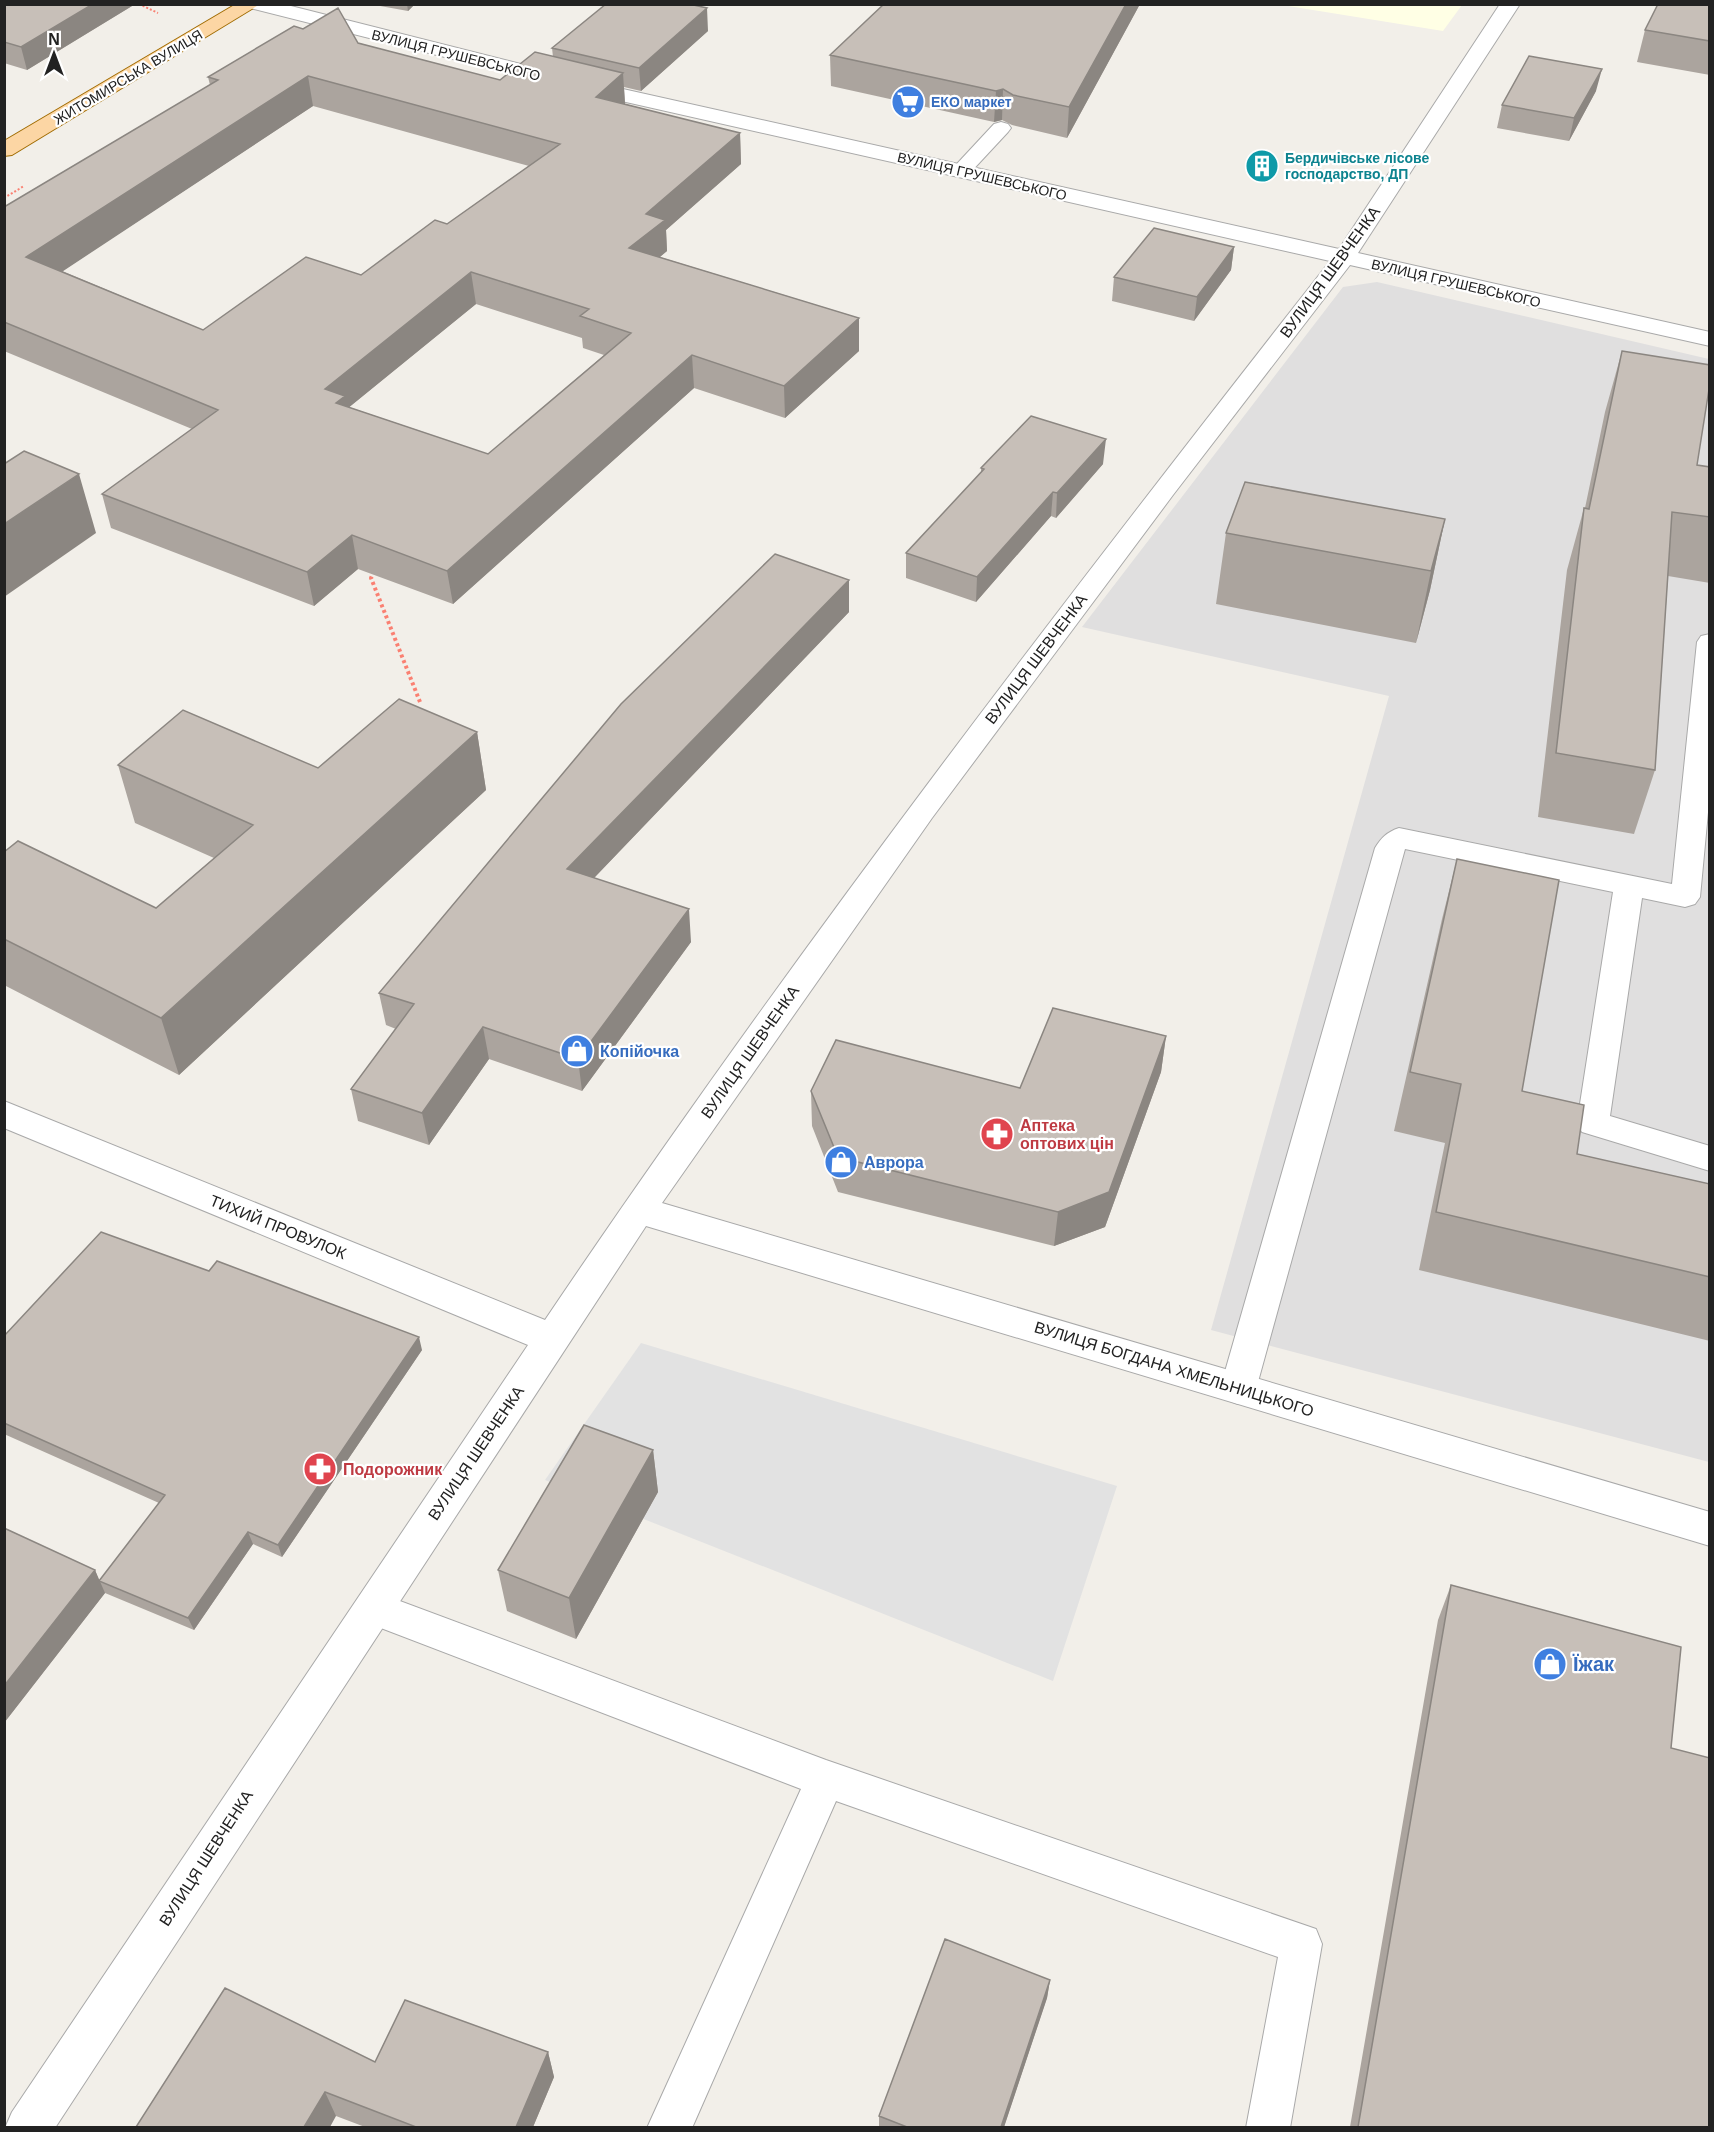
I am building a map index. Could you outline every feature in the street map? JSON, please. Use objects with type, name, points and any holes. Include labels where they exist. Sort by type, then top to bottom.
[{"type":"main road","name":"ЖИТОМИРСЬКА ВУЛИЦЯ","points":[[4,150],[251,4]]},
{"type":"street","name":"ВУЛИЦЯ ГРУШЕВСЬКОГО","points":[[257,4],[595,89],[1710,339]]},
{"type":"street","name":"ВУЛИЦЯ ШЕВЧЕНКА","points":[[28,2127],[638,1210],[921,811],[1164,490],[1344,258],[1510,4]]},
{"type":"street","name":"ТИХИЙ ПРОВУЛОК","points":[[4,1114],[552,1339]]},
{"type":"street","name":"ВУЛИЦЯ БОГДАНА ХМЕЛЬНИЦЬКОГО","points":[[638,1210],[1710,1529]]},
{"type":"lane","points":[[961,171],[1001,128]]},
{"type":"lane","points":[[1239,1389],[1389,848],[1399,838],[1685,897],[1704,743],[1710,642]]},
{"type":"lane","points":[[1629,885],[1593,1123],[1710,1159]]},
{"type":"lane","points":[[373,1608],[826,1779],[1301,1944],[1268,2127]]},
{"type":"lane","points":[[669,2127],[826,1779]]},
{"type":"path","points":[[376,568],[370,578],[420,702]]},
{"type":"shaded area","points":[[1282,5],[1462,5],[1443,31]]},
{"type":"shaded area","points":[[1377,282],[1709,359],[1709,1462],[1211,1330],[1389,696],[1082,627],[1343,287]]},
{"type":"shaded area","points":[[641,1343],[1117,1486],[1053,1681],[545,1480]]},
{"type":"building","points":[[4,4],[93,4],[21,47],[4,42]]},
{"type":"building","points":[[606,4],[689,4],[707,8],[639,68],[552,48]]},
{"type":"building","points":[[884,4],[1126,4],[1069,107],[1013,95],[1003,89],[996,91],[830,55]]},
{"type":"building","points":[[1658,4],[1710,4],[1710,41],[1645,30]]},
{"type":"building","points":[[338,8],[358,43],[500,80],[535,52],[623,73],[596,97],[740,133],[646,214],[665,220],[629,248],[859,318],[784,386],[692,355],[447,571],[352,535],[307,572],[102,494],[218,410],[4,322],[4,207],[218,80],[208,77],[294,26],[303,29]],"holes":[[[308,76],[560,144],[447,224],[435,220],[361,275],[306,257],[203,330],[26,257]],[[471,272],[589,309],[580,316],[631,333],[488,454],[336,403],[345,396],[325,389]]]},
{"type":"building","points":[[1529,56],[1602,69],[1574,118],[1502,105]]},
{"type":"building","points":[[1154,228],[1234,247],[1197,297],[1114,277]]},
{"type":"building","points":[[1622,351],[1710,365],[1710,383],[1697,465],[1710,467],[1710,517],[1672,512],[1655,770],[1556,753],[1584,508],[1589,509]]},
{"type":"building","points":[[1031,416],[1106,439],[1057,493],[1053,492],[977,577],[906,553],[984,469],[981,468]]},
{"type":"building","points":[[24,451],[79,474],[4,524],[4,464]]},
{"type":"building","points":[[1245,482],[1445,519],[1431,571],[1226,533]]},
{"type":"building","points":[[775,554],[849,580],[567,869],[689,909],[578,1059],[483,1027],[422,1113],[351,1089],[414,1004],[379,993],[621,704]]},
{"type":"building","points":[[399,699],[477,732],[161,1018],[4,939],[4,852],[18,841],[156,908],[253,825],[118,765],[183,710],[318,768]]},
{"type":"building","points":[[1457,859],[1559,880],[1522,1091],[1584,1105],[1577,1154],[1710,1184],[1710,1277],[1436,1212],[1461,1084],[1410,1072]]},
{"type":"building","points":[[1053,1008],[1166,1036],[1109,1192],[1058,1212],[838,1157],[811,1091],[836,1040],[1020,1088]]},
{"type":"building","points":[[101,1232],[209,1271],[217,1261],[419,1337],[278,1545],[248,1532],[188,1618],[99,1581],[165,1495],[4,1423],[4,1336]]},
{"type":"building","points":[[584,1425],[653,1450],[569,1598],[498,1570]]},
{"type":"building","points":[[4,1528],[95,1570],[4,1686]]},
{"type":"building","points":[[1451,1585],[1681,1647],[1671,1748],[1710,1758],[1710,2127],[1358,2127]]},
{"type":"building","points":[[945,1939],[1050,1980],[1001,2127],[907,2127],[879,2116]]},
{"type":"building","points":[[225,1988],[375,2062],[405,2000],[548,2052],[516,2127],[416,2127],[325,2092],[304,2127],[136,2127]]},
{"type":"place","name":"ЕКО маркет","points":[[908,102]]},
{"type":"place","name":"Бердичівське лісове господарство, ДП","points":[[1262,166]]},
{"type":"place","name":"Копійочка","points":[[577,1051]]},
{"type":"place","name":"Аптека оптових цін","points":[[997,1134]]},
{"type":"place","name":"Аврора","points":[[841,1162]]},
{"type":"place","name":"Подорожник","points":[[320,1469]]},
{"type":"place","name":"Їжак","points":[[1550,1664]]}]
